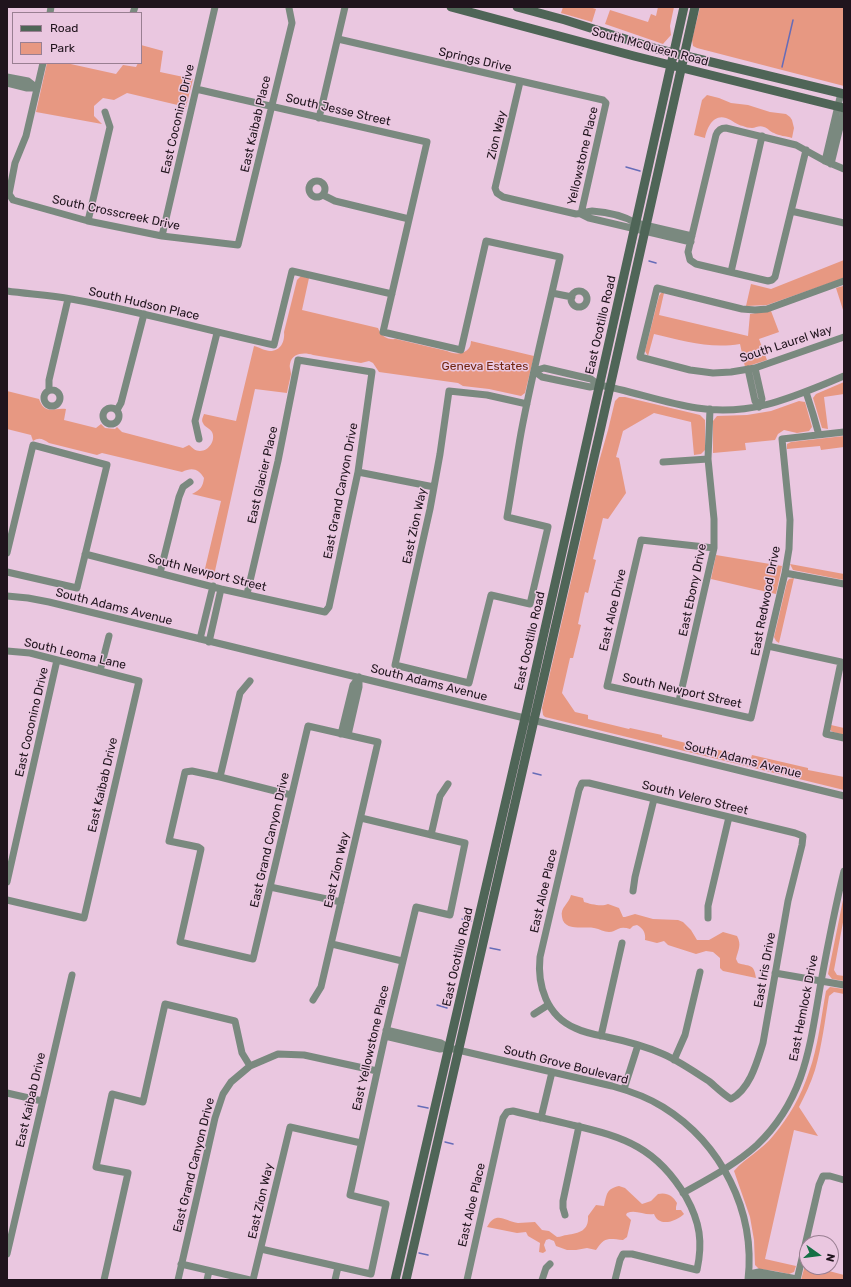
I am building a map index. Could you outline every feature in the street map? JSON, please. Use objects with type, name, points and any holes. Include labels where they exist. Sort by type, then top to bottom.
[{"type":"main road","name":"South McQueen Road","points":[[451,7],[681,68],[842,108]]},
{"type":"main road","name":"South McQueen Road","points":[[516,7],[559,18],[625,40],[842,94]]},
{"type":"main road","name":"East Ocotillo Road","points":[[406,1280],[525,718],[684,7]]},
{"type":"main road","name":"East Ocotillo Road","points":[[395,1280],[454,1049],[535,720],[695,7]]},
{"type":"street","name":"East Coconino Drive","points":[[162,236],[215,7]]},
{"type":"street","points":[[319,118],[345,7]]},
{"type":"street","name":"East Kaibab Place","points":[[238,245],[292,23],[289,8]]},
{"type":"street","name":"Springs Drive","points":[[338,39],[520,82],[604,100],[606,103]]},
{"type":"street","points":[[37,88],[43,64]]},
{"type":"street","points":[[7,76],[28,82],[37,88]]},
{"type":"street","name":"Zion Way","points":[[520,82],[496,188],[498,193],[502,197],[581,214]]},
{"type":"street","points":[[7,83],[27,88],[37,88]]},
{"type":"street","name":"South Crosscreek Drive","points":[[37,88],[26,136],[15,163],[9,194],[13,200],[88,221],[162,236],[238,245]]},
{"type":"street","name":"South Jesse Street","points":[[196,89],[427,142],[409,219]]},
{"type":"street","points":[[828,163],[842,108],[842,94]]},
{"type":"street","name":"Yellowstone Place","points":[[581,214],[606,103]]},
{"type":"street","points":[[88,221],[110,127],[106,112]]},
{"type":"street","points":[[806,150],[775,277],[772,280],[768,281],[692,263],[688,257],[718,131],[722,128],[790,143],[806,150],[828,163],[844,169]]},
{"type":"street","points":[[731,272],[762,136]]},
{"type":"street","points":[[323,195],[335,201],[409,219],[383,332],[461,350],[486,240],[560,257],[527,404]]},
{"type":"street","points":[[581,214],[590,211],[628,218],[635,226]]},
{"type":"street","points":[[791,211],[844,223]]},
{"type":"street","points":[[581,214],[589,218],[646,228],[692,239]]},
{"type":"street","points":[[607,222],[609,214]]},
{"type":"street","name":"South Hudson Place","points":[[7,291],[68,299],[144,314],[274,346],[292,271],[392,294]]},
{"type":"street","name":"South Laurel Way","points":[[844,281],[767,309],[755,310],[742,309],[657,288],[640,357],[690,370],[713,373],[731,372],[751,369],[844,337]]},
{"type":"street","points":[[552,293],[572,297]]},
{"type":"street","points":[[49,390],[49,380],[68,299]]},
{"type":"street","points":[[117,410],[121,403],[144,314]]},
{"type":"street","points":[[199,439],[195,421],[218,333]]},
{"type":"street","name":"East Glacier Place","points":[[247,594],[278,461],[298,360],[372,372]]},
{"type":"street","points":[[751,369],[755,401],[759,407]]},
{"type":"street","points":[[534,371],[542,377],[583,386],[590,387],[599,385],[610,387],[683,405],[710,409],[740,410],[780,402],[844,376]]},
{"type":"street","name":"East Grand Canyon Drive","points":[[325,612],[329,607],[349,520],[358,472],[372,372]]},
{"type":"street","name":"East Zion Way","points":[[449,391],[487,395],[527,404],[507,517],[548,527],[530,604],[490,595],[469,683],[395,665],[434,487],[449,391]]},
{"type":"street","points":[[806,392],[818,435],[844,432]]},
{"type":"street","name":"East Ebony Drive","points":[[679,701],[714,548],[714,520],[708,459],[710,409]]},
{"type":"street","name":"East Redwood Drive","points":[[751,718],[785,573],[789,549],[790,520],[782,439],[818,435]]},
{"type":"street","points":[[7,553],[9,537],[33,446],[107,465],[77,588],[7,572]]},
{"type":"street","points":[[662,462],[708,459]]},
{"type":"street","points":[[358,472],[434,487]]},
{"type":"street","points":[[160,573],[179,497],[184,487],[190,482]]},
{"type":"street","name":"East Aloe Drive","points":[[607,686],[641,540],[714,548]]},
{"type":"street","name":"South Newport Street","points":[[85,554],[221,589],[325,612]]},
{"type":"street","points":[[785,573],[844,584]]},
{"type":"street","points":[[200,639],[213,586]]},
{"type":"street","points":[[209,642],[221,589]]},
{"type":"street","name":"South Adams Avenue","points":[[7,596],[39,600],[844,796]]},
{"type":"street","points":[[100,672],[109,636]]},
{"type":"street","points":[[768,646],[841,662],[826,734],[844,738]]},
{"type":"street","name":"South Leoma Lane","points":[[7,651],[30,653],[139,681]]},
{"type":"street","name":"East Coconino Drive","points":[[7,882],[57,660]]},
{"type":"street","points":[[344,734],[359,687],[358,677]]},
{"type":"street","name":"East Kaibab Drive","points":[[7,900],[84,918],[139,681]]},
{"type":"street","points":[[250,681],[240,693],[220,777],[292,795]]},
{"type":"street","name":"South Newport Street","points":[[607,686],[751,718]]},
{"type":"street","name":"East Grand Canyon Drive","points":[[220,777],[192,771],[185,772],[169,841],[198,847],[201,849],[180,942],[253,959],[308,726],[344,734]]},
{"type":"street","name":"East Zion Way","points":[[313,1000],[321,987],[332,944],[378,742],[344,734]]},
{"type":"street","name":"South Velero Street","points":[[582,783],[589,783],[803,836]]},
{"type":"street","name":"East Aloe Place","points":[[548,1005],[540,983],[538,970],[579,790],[582,783]]},
{"type":"street","points":[[361,818],[431,835],[440,796],[448,784]]},
{"type":"street","points":[[633,891],[654,799]]},
{"type":"street","points":[[708,918],[708,906],[729,817]]},
{"type":"street","name":"East Yellowstone Place","points":[[338,1267],[371,1274],[386,1204],[350,1195],[385,1033],[416,907],[450,915],[465,843],[431,835]]},
{"type":"street","name":"East Iris Drive","points":[[674,1060],[701,1076],[731,1099],[738,1096],[746,1083],[758,1060],[763,1043],[788,901],[803,836]]},
{"type":"street","name":"East Hemlock Drive","points":[[683,1193],[724,1170],[749,1152],[763,1139],[778,1121],[792,1099],[802,1076],[806,1062],[834,909],[844,871]]},
{"type":"street","points":[[270,887],[341,902]]},
{"type":"street","points":[[601,1036],[622,943]]},
{"type":"street","points":[[332,944],[402,961]]},
{"type":"street","points":[[534,1014],[548,1005],[556,1015],[574,1028],[638,1045],[674,1060],[685,1035],[700,972]]},
{"type":"street","points":[[775,973],[844,985]]},
{"type":"street","name":"East Kaibab Drive","points":[[7,1254],[72,975]]},
{"type":"street","points":[[104,1280],[128,1174],[96,1167],[112,1094],[143,1102],[166,1004],[236,1020],[242,1053],[250,1066]]},
{"type":"street","name":"South Grove Boulevard","points":[[385,1033],[440,1049],[454,1049],[624,1089],[648,1099],[682,1120],[714,1154],[733,1185],[743,1212],[748,1239],[748,1277]]},
{"type":"street","points":[[624,1089],[638,1045]]},
{"type":"street","name":"East Grand Canyon Drive","points":[[178,1280],[215,1118],[223,1094],[231,1082],[250,1066],[278,1054],[304,1054],[377,1071]]},
{"type":"street","points":[[552,1072],[542,1118],[614,1135],[640,1148],[662,1165],[676,1182],[693,1213],[701,1242],[697,1270],[632,1254],[623,1254],[620,1260],[616,1280]]},
{"type":"street","points":[[7,1093],[42,1101]]},
{"type":"street","name":"East Aloe Place","points":[[467,1280],[503,1118],[507,1112],[513,1111],[542,1118]]},
{"type":"street","points":[[565,1215],[563,1201],[579,1126]]},
{"type":"street","name":"East Zion Way","points":[[253,1280],[290,1127],[361,1143]]},
{"type":"street","points":[[748,1277],[759,1272],[782,1275],[797,1279],[819,1185],[823,1176],[830,1176],[844,1180]]},
{"type":"street","points":[[261,1249],[338,1267],[335,1280]]},
{"type":"street","points":[[181,1264],[250,1280]]},
{"type":"street","points":[[542,1280],[546,1268],[550,1264]]},
{"type":"street","points":[[207,1280],[213,1271]]},
{"type":"street","points":[[213,1271],[215,1280]]},
{"type":"street","points":[[748,1277],[773,1280]]},
{"type":"green space","points":[[563,7],[589,7],[596,9],[592,22],[561,13]]},
{"type":"green space","points":[[658,7],[674,7],[670,26],[671,35],[663,44],[605,24],[610,10],[648,22],[651,14],[656,16]]},
{"type":"green space","points":[[700,7],[844,7],[844,86],[693,46],[692,40]]},
{"type":"green space","points":[[142,45],[163,51],[160,72],[193,79],[186,107],[127,93],[114,100],[103,98],[94,106],[94,116],[102,124],[36,112],[47,64],[71,64],[116,74],[123,65],[136,67],[138,64],[142,64]]},
{"type":"green space","points":[[707,95],[731,103],[748,105],[770,112],[786,114],[792,120],[794,128],[792,138],[771,132],[762,126],[752,128],[747,127],[738,125],[726,118],[721,117],[711,123],[705,138],[694,135],[702,100]]},
{"type":"green space","points":[[844,260],[844,278],[767,305],[746,306],[751,284],[771,289]]},
{"type":"green space","name":"Geneva Estates","points":[[301,276],[309,278],[302,310],[378,328],[387,338],[451,353],[462,353],[466,351],[469,349],[471,341],[534,356],[525,393],[521,396],[489,389],[463,386],[458,383],[379,372],[373,363],[369,361],[361,363],[299,354],[291,360],[291,374],[287,393],[255,389],[213,580],[203,577],[221,501],[192,494],[199,490],[203,484],[204,478],[200,473],[192,469],[182,472],[102,453],[97,455],[49,443],[41,439],[33,441],[31,435],[7,429],[7,391],[39,399],[44,407],[50,410],[66,409],[64,420],[96,428],[101,424],[105,428],[115,429],[117,427],[122,432],[183,448],[189,445],[198,451],[203,451],[209,447],[213,438],[212,432],[202,422],[204,414],[236,421],[254,346],[274,351],[282,345],[297,280]]},
{"type":"green space","points":[[843,286],[844,289],[844,313],[836,288]]},
{"type":"green space","points":[[661,293],[664,293],[659,315],[748,336],[750,314],[771,311],[779,332],[759,339],[767,360],[745,367],[740,344],[718,346],[707,345],[686,342],[654,334],[648,356],[645,351]]},
{"type":"green space","points":[[844,382],[844,394],[824,397],[828,429],[822,428],[813,398],[816,394]]},
{"type":"green space","points":[[619,397],[625,397],[700,415],[705,420],[705,450],[701,454],[694,455],[691,422],[654,413],[623,431],[616,457],[619,458],[626,493],[608,519],[603,518],[593,559],[596,560],[588,593],[585,592],[578,624],[581,625],[573,658],[570,658],[562,693],[575,712],[588,715],[588,719],[662,735],[662,737],[751,758],[752,755],[808,768],[808,770],[844,777],[844,790],[545,717],[543,715],[542,708],[596,472],[615,401]]},
{"type":"green space","points":[[799,401],[805,402],[812,427],[809,431],[797,433],[784,430],[778,434],[775,440],[745,443],[746,450],[713,453],[713,421],[717,416],[747,415],[771,411]]},
{"type":"green space","points":[[844,436],[844,447],[821,450],[820,446],[787,449],[787,444],[791,442]]},
{"type":"green space","points":[[716,555],[782,566],[776,594],[711,579]]},
{"type":"green space","points":[[790,564],[844,574],[844,580],[793,570]]},
{"type":"green space","points":[[794,578],[779,643],[774,637],[787,582],[789,579]]},
{"type":"green space","points":[[831,725],[844,728],[844,735],[830,730]]},
{"type":"green space","points":[[571,895],[583,898],[584,902],[589,904],[608,904],[619,908],[623,917],[635,914],[653,919],[678,920],[683,922],[691,930],[697,940],[709,940],[723,932],[737,936],[739,950],[736,959],[738,963],[751,966],[754,970],[756,978],[723,971],[720,968],[720,958],[713,952],[706,951],[696,954],[668,945],[664,941],[657,943],[645,940],[644,931],[637,925],[630,929],[621,928],[609,932],[594,928],[571,927],[564,922],[562,911]]},
{"type":"green space","points":[[844,895],[844,917],[834,970],[837,975],[844,976],[844,981],[832,979],[828,974]]},
{"type":"green space","points":[[830,987],[844,989],[844,994],[834,992],[829,996],[815,1070],[799,1107],[818,1136],[794,1130],[765,1259],[796,1266],[794,1272],[789,1274],[759,1269],[755,1265],[754,1240],[750,1217],[734,1171],[769,1141],[794,1106],[806,1081],[812,1062],[817,1043],[826,991]]},
{"type":"green space","points":[[619,1186],[625,1188],[642,1204],[651,1201],[658,1194],[669,1195],[674,1198],[677,1203],[676,1210],[681,1210],[684,1214],[673,1221],[664,1222],[656,1218],[654,1214],[634,1212],[627,1213],[626,1215],[631,1220],[627,1237],[623,1240],[605,1240],[596,1250],[587,1248],[567,1250],[556,1246],[554,1241],[549,1239],[546,1240],[544,1245],[546,1251],[543,1253],[539,1252],[540,1243],[528,1236],[526,1232],[517,1233],[487,1227],[494,1219],[501,1218],[518,1223],[535,1222],[542,1230],[549,1231],[557,1237],[579,1232],[587,1225],[588,1216],[596,1205],[604,1206],[609,1190]]},
{"type":"green space","points":[[839,1274],[844,1275],[844,1280],[801,1280],[802,1275],[839,1275]]},
{"type":"waterway","points":[[782,67],[793,20]]},
{"type":"waterway","points":[[626,167],[640,171]]},
{"type":"waterway","points":[[649,261],[656,263]]},
{"type":"waterway","points":[[533,773],[541,775]]},
{"type":"waterway","points":[[462,919],[471,921]]},
{"type":"waterway","points":[[490,948],[500,950]]},
{"type":"waterway","points":[[437,1005],[447,1008]]},
{"type":"waterway","points":[[418,1106],[428,1108]]},
{"type":"waterway","points":[[445,1142],[453,1144]]},
{"type":"waterway","points":[[419,1253],[428,1255]]}]
